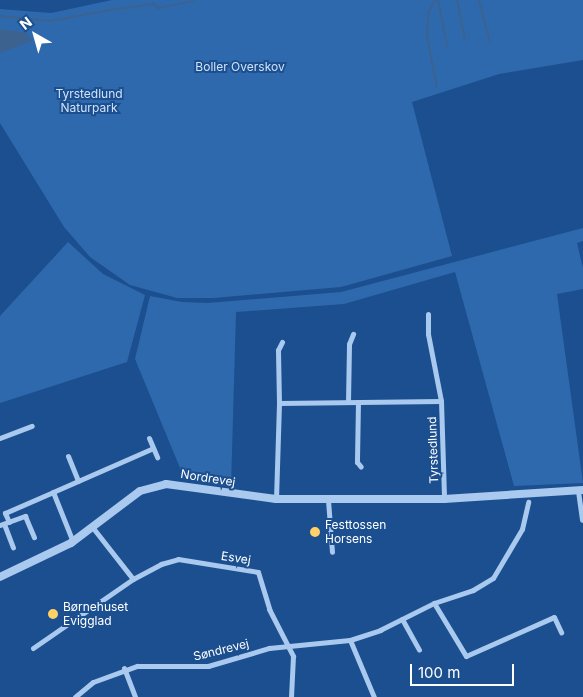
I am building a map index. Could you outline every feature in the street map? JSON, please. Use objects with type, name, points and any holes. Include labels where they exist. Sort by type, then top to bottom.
[{"type":"street","name":"Tyrstedlund","points":[[428,314],[428,334],[441,400],[444,499]]},
{"type":"street","points":[[348,402],[349,344],[353,334]]},
{"type":"street","points":[[276,499],[279,403],[278,350],[282,342]]},
{"type":"street","name":"Tyrstedlund","points":[[279,403],[441,400]]},
{"type":"street","points":[[358,402],[357,462],[360,467]]},
{"type":"street","points":[[0,438],[32,426]]},
{"type":"street","points":[[149,438],[157,457]]},
{"type":"street","points":[[13,546],[4,524],[5,512],[153,448]]},
{"type":"street","points":[[68,456],[78,481]]},
{"type":"street","name":"Nordrevej","points":[[0,577],[73,542],[93,528],[128,498],[140,491],[166,484],[276,499],[328,500],[444,499],[581,490],[582,520]]},
{"type":"street","points":[[52,492],[73,542]]},
{"type":"street","points":[[328,500],[332,552]]},
{"type":"street","name":"Søndrevej","points":[[75,697],[93,682],[124,668],[208,666],[269,648],[350,640],[402,619],[434,603],[473,590],[493,578],[522,529],[528,502]]},
{"type":"street","points":[[4,524],[25,516],[34,537]]},
{"type":"street","points":[[93,528],[133,579]]},
{"type":"street","name":"Esvej","points":[[33,648],[133,579],[161,564],[178,560],[258,572],[269,609],[289,647]]},
{"type":"street","points":[[434,603],[466,656],[554,617],[561,632]]},
{"type":"street","points":[[402,619],[419,650]]},
{"type":"street","points":[[350,640],[374,697]]},
{"type":"street","points":[[289,647],[294,671],[291,697]]},
{"type":"street","points":[[124,668],[135,697]]},
{"type":"green space","name":"Tyrstedlund Naturpark","points":[[112,0],[583,0],[583,60],[499,74],[412,102],[452,256],[341,287],[214,298],[177,298],[130,285],[90,257],[64,227],[0,123],[0,9],[51,13]]},
{"type":"green space","points":[[583,228],[583,241],[577,243],[583,268],[583,289],[557,294],[583,483],[514,486],[455,272],[344,304],[236,312],[231,487],[185,480],[135,359],[150,296],[182,302],[207,303],[341,292]]},
{"type":"green space","points":[[68,242],[103,274],[145,295],[127,362],[0,403],[0,316]]},
{"type":"shaded area","points":[[0,29],[26,33],[32,41],[0,53]]},
{"type":"waterway","points":[[435,0],[428,13],[427,37],[437,87]]},
{"type":"waterway","points":[[438,0],[447,46]]},
{"type":"waterway","points":[[457,0],[465,40]]},
{"type":"waterway","points":[[479,0],[490,43]]},
{"type":"waterway","points":[[0,16],[50,21],[154,4],[158,8],[193,1]]},
{"type":"place","name":"Festtossen Horsens","points":[[315,532]]},
{"type":"place","name":"Børnehuset Evigglad","points":[[53,614]]},
{"type":"park label","name":"Boller Overskov","points":[[240,67]]}]
